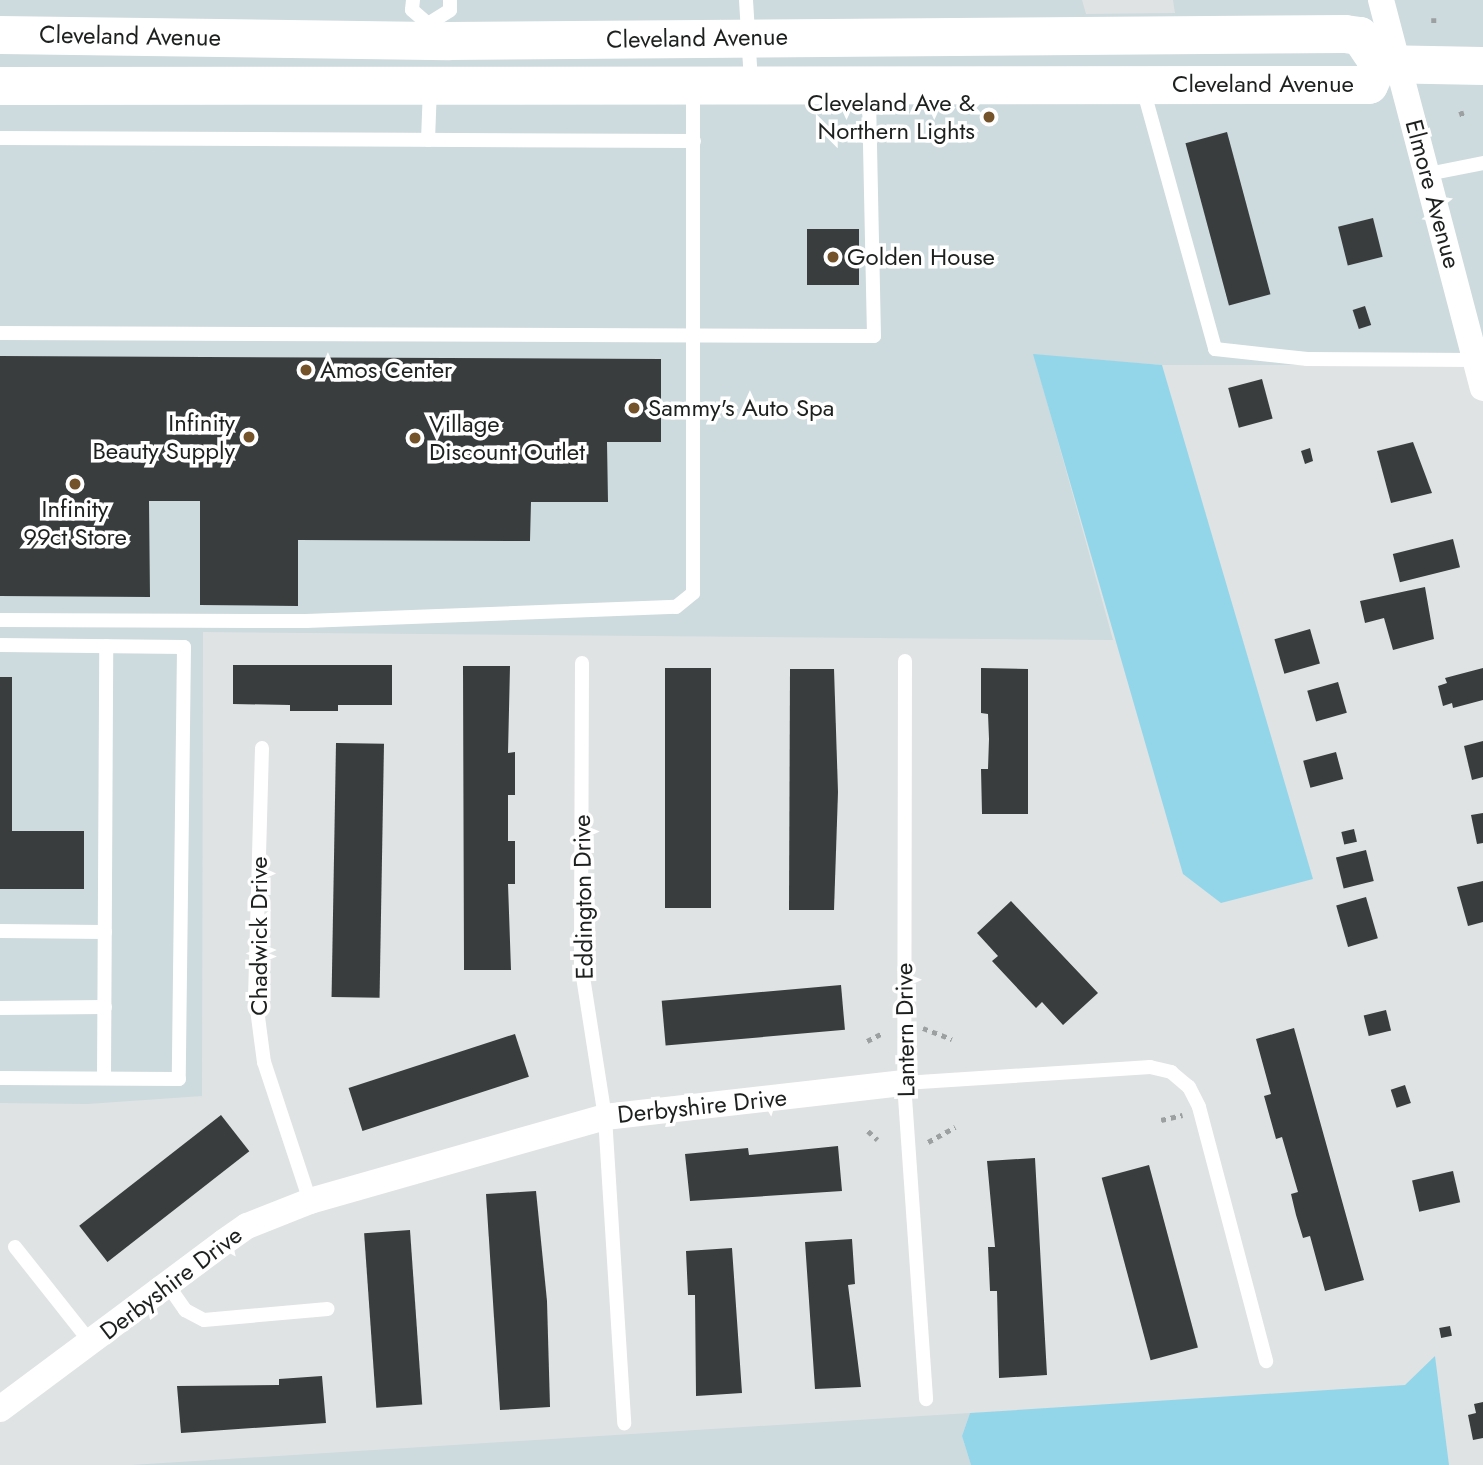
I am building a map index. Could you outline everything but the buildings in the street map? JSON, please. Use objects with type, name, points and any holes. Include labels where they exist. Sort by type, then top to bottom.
[{"type":"main road","name":"Cleveland Avenue","points":[[0,35],[428,33],[750,39],[1360,36],[1389,65],[1369,85],[0,86]]},
{"type":"main road","points":[[301,87],[349,57],[402,58],[428,33]]},
{"type":"main road","points":[[1142,84],[1170,58],[1205,58],[1229,36]]},
{"type":"main road","points":[[1389,65],[1483,66]]},
{"type":"street","name":"Elmore Avenue","points":[[1381,0],[1389,65],[1428,174],[1478,355],[1483,388]]},
{"type":"street","name":"Derbyshire Drive","points":[[0,1409],[247,1226],[310,1201],[605,1117],[904,1083]]},
{"type":"lane","points":[[413,0],[412,10],[428,33],[450,10],[450,0]]},
{"type":"lane","points":[[746,0],[751,86]]},
{"type":"lane","points":[[1142,84],[1215,349],[1307,359],[1478,355]]},
{"type":"lane","points":[[0,332],[874,336],[869,85]]},
{"type":"lane","points":[[0,620],[306,621],[676,607],[693,593],[693,86]]},
{"type":"lane","points":[[428,140],[430,87]]},
{"type":"lane","points":[[0,138],[694,141]]},
{"type":"lane","points":[[1428,174],[1483,163]]},
{"type":"lane","points":[[0,645],[184,647],[179,1079],[0,1078]]},
{"type":"lane","points":[[104,1078],[106,646]]},
{"type":"lane","name":"Lantern Drive","points":[[905,661],[904,1083],[926,1399]]},
{"type":"lane","name":"Eddington Drive","points":[[582,663],[581,964],[605,1117],[624,1423]]},
{"type":"lane","name":"Chadwick Drive","points":[[262,748],[255,994],[264,1062],[310,1201]]},
{"type":"lane","points":[[0,931],[105,932]]},
{"type":"lane","points":[[0,1008],[105,1007]]},
{"type":"lane","name":"Derbyshire Drive","points":[[904,1083],[1150,1067],[1171,1072],[1189,1087],[1199,1107],[1266,1361]]},
{"type":"lane","points":[[15,1247],[91,1343]]},
{"type":"lane","points":[[167,1284],[185,1310],[204,1320],[328,1309]]},
{"type":"path","points":[[1461,110],[1463,117]]},
{"type":"path","points":[[922,1028],[952,1040]]},
{"type":"path","points":[[1161,1121],[1186,1114]]},
{"type":"path","points":[[927,1143],[955,1126]]},
{"type":"path","points":[[868,1131],[878,1140]]},
{"type":"shaded area","points":[[0,0],[1082,0],[1086,14],[1175,13],[1173,0],[1483,0],[1483,365],[1162,365],[1034,355],[1113,640],[203,632],[202,1096],[87,1104],[0,1103]]},
{"type":"shaded area","points":[[1033,354],[1162,365],[1313,879],[1221,903],[1183,874]]},
{"type":"shaded area","points":[[1435,1356],[1449,1465],[971,1465],[962,1436],[970,1413],[1405,1385]]},
{"type":"shaded area","points":[[970,1413],[962,1436],[971,1465],[131,1465]]},
{"type":"place","name":"Cleveland Ave & Northern Lights","points":[[989,117]]},
{"type":"place","name":"Golden House","points":[[833,257]]},
{"type":"place","name":"Amos Center","points":[[306,370]]},
{"type":"place","name":"Sammy's Auto Spa","points":[[634,408]]},
{"type":"place","name":"Infinity Beauty Supply","points":[[249,437]]},
{"type":"place","name":"Village Discount Outlet","points":[[415,438]]},
{"type":"place","name":"Infinity 99ct Store","points":[[75,484]]}]
